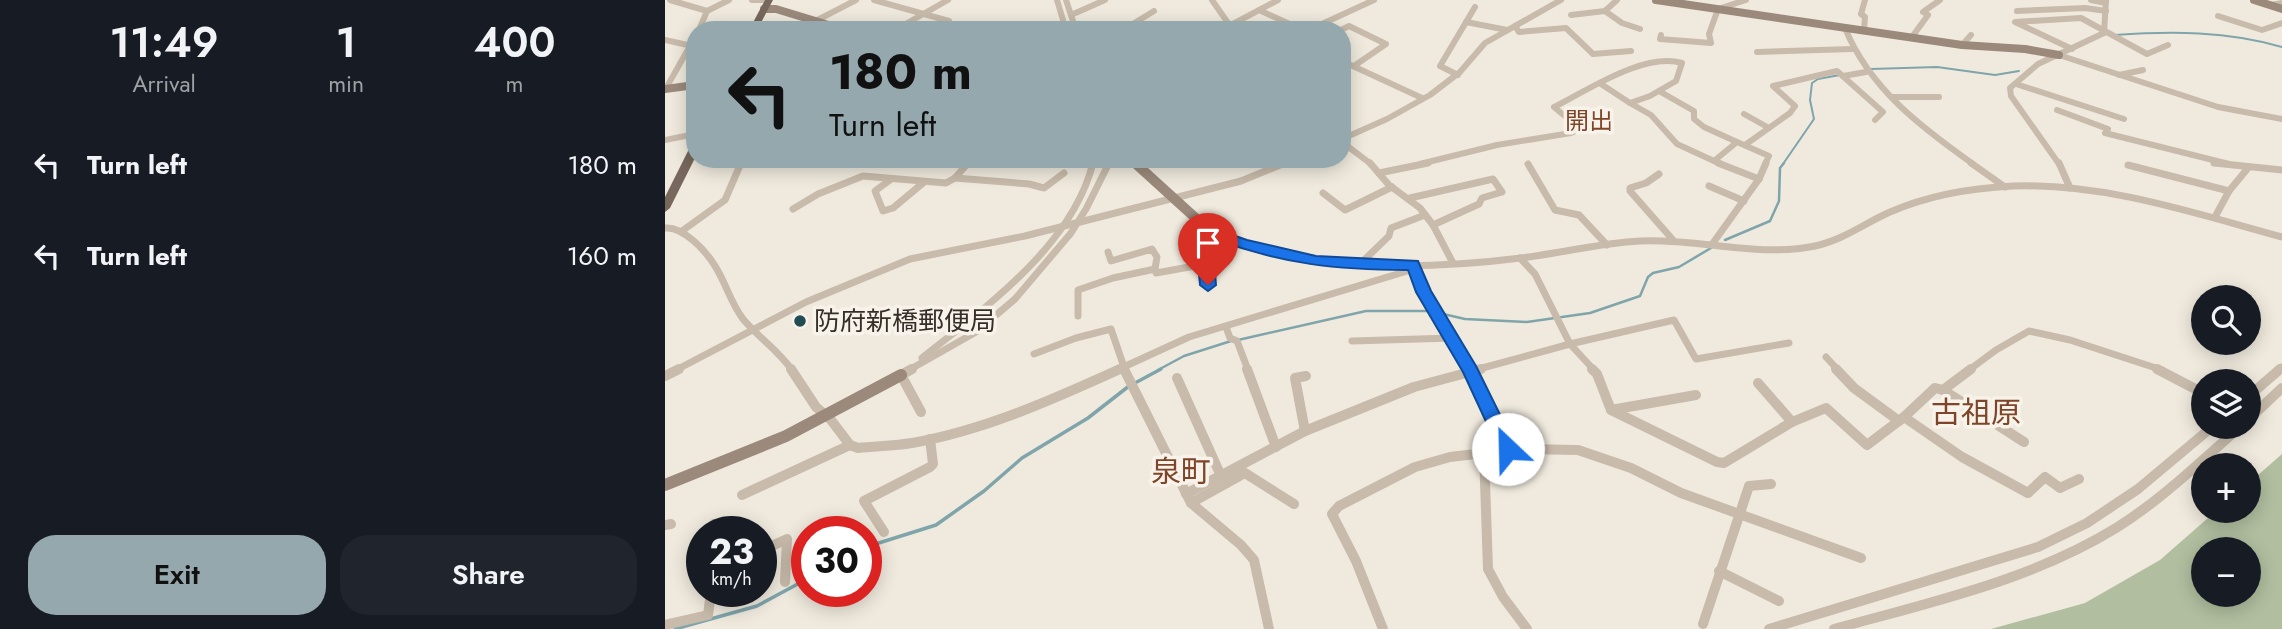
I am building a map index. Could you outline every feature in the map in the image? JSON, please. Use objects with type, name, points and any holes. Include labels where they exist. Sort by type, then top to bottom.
[{"type":"main road","points":[[758,21],[769,0]]},
{"type":"main road","points":[[665,208],[686,165]]},
{"type":"street","points":[[665,4],[672,0],[707,11],[729,0]]},
{"type":"street","points":[[752,0],[769,0]]},
{"type":"street","points":[[764,9],[776,9],[815,21],[856,0]]},
{"type":"street","points":[[874,0],[949,21]]},
{"type":"street","points":[[911,21],[948,0]]},
{"type":"street","points":[[1057,0],[1063,21]]},
{"type":"street","points":[[1066,0],[1073,21]]},
{"type":"street","points":[[1071,15],[1105,0]]},
{"type":"street","points":[[1212,0],[1229,21]]},
{"type":"street","points":[[1237,21],[1278,0]]},
{"type":"street","points":[[1328,21],[1374,0]]},
{"type":"street","points":[[1351,136],[1376,126],[1458,75],[1482,46],[1561,0]]},
{"type":"street","points":[[1571,15],[1605,11],[1617,0]]},
{"type":"street","points":[[1656,0],[1962,45],[2025,49],[2059,55],[2218,107],[2282,119]]},
{"type":"street","points":[[1718,9],[1746,0]]},
{"type":"street","points":[[1864,30],[1865,17],[1861,14],[1865,0]]},
{"type":"street","points":[[1912,37],[1928,15],[1923,12],[1940,0]]},
{"type":"street","points":[[2091,0],[2106,2],[2104,33]]},
{"type":"street","points":[[2254,0],[2282,9]]},
{"type":"street","points":[[2271,5],[2282,3]]},
{"type":"street","points":[[1458,75],[1440,66],[1475,7]]},
{"type":"street","points":[[2017,11],[2085,8],[2106,11]]},
{"type":"street","points":[[1259,9],[1284,21]]},
{"type":"street","points":[[1661,35],[1660,39],[1711,43],[1709,34],[1718,9]]},
{"type":"street","points":[[1137,21],[1154,10]]},
{"type":"street","points":[[704,21],[707,11]]},
{"type":"street","points":[[1605,11],[1616,20],[1640,29]]},
{"type":"street","points":[[2218,16],[2262,30],[2282,23]]},
{"type":"street","points":[[2072,48],[2015,22],[2081,18],[2104,33],[2147,54],[2168,45]]},
{"type":"street","points":[[1466,22],[1507,30]]},
{"type":"street","points":[[1515,26],[1519,32],[1566,28],[1593,54],[1631,51]]},
{"type":"street","points":[[1351,27],[1386,44],[1354,66]]},
{"type":"street","points":[[1845,27],[1866,72],[1919,124],[2005,187]]},
{"type":"street","points":[[2070,188],[2057,159],[2011,96],[2010,88],[2032,68],[2104,33]]},
{"type":"street","points":[[1962,45],[1971,35]]},
{"type":"street","points":[[665,40],[686,45]]},
{"type":"street","points":[[1757,52],[1853,49]]},
{"type":"street","points":[[665,90],[686,56]]},
{"type":"street","points":[[1379,173],[1473,153],[1497,145],[1571,133],[1575,131],[1573,123],[1555,107],[1650,61],[1678,60],[1682,63],[1676,81],[1630,103]]},
{"type":"street","points":[[1351,65],[1422,98]]},
{"type":"street","points":[[2119,75],[2143,70]]},
{"type":"street","points":[[1714,161],[1790,113],[1795,106],[1773,86],[1837,71],[1883,112],[1875,120]]},
{"type":"street","points":[[1843,76],[1866,72]]},
{"type":"street","points":[[2016,83],[2124,119]]},
{"type":"street","points":[[1601,84],[1651,115],[1677,144],[1759,179]]},
{"type":"street","points":[[665,90],[686,86]]},
{"type":"street","points":[[1659,91],[1694,111],[1694,119],[1704,127],[1769,156],[1759,179],[1713,243]]},
{"type":"street","points":[[1893,97],[1939,97]]},
{"type":"street","points":[[2057,110],[2105,134],[2216,163],[2282,170]]},
{"type":"street","points":[[1744,114],[1769,128]]},
{"type":"street","points":[[2105,134],[2115,116]]},
{"type":"street","points":[[666,137],[686,135]]},
{"type":"street","points":[[1351,148],[1392,187],[1410,198],[1433,225],[1453,262]]},
{"type":"street","points":[[1528,164],[1555,210],[1568,209],[1580,214],[1607,244]]},
{"type":"street","points":[[2128,165],[2229,191]]},
{"type":"street","points":[[682,231],[725,200],[739,168]]},
{"type":"street","points":[[793,209],[818,194],[863,176],[946,183],[963,168]]},
{"type":"street","points":[[901,375],[984,310],[1063,226],[1083,190],[1091,168]]},
{"type":"street","points":[[665,485],[761,449],[827,418],[958,342],[995,317],[1081,221],[1106,168]]},
{"type":"street","points":[[1141,168],[1212,233],[1331,264],[1413,267],[1520,258],[1607,244],[1673,240],[1779,250],[1815,246],[1834,241],[1897,209],[1966,191],[2005,187],[2070,188],[2140,199],[2282,237]]},
{"type":"street","points":[[665,376],[806,302],[910,259],[1063,226],[1175,198],[1241,181],[1272,168]]},
{"type":"street","points":[[2215,217],[2229,191],[2248,168]]},
{"type":"street","points":[[955,178],[1044,188],[1064,173]]},
{"type":"street","points":[[1659,174],[1646,183],[1630,188],[1630,191],[1673,240]]},
{"type":"street","points":[[1410,198],[1493,179],[1502,192],[1482,198],[1479,204],[1433,225]]},
{"type":"street","points":[[890,180],[875,191],[883,211],[893,208],[923,183]]},
{"type":"street","points":[[1709,186],[1744,201]]},
{"type":"street","points":[[1323,193],[1345,210],[1392,187]]},
{"type":"street","points":[[1359,265],[1389,236],[1391,228],[1425,215]]},
{"type":"street","points":[[665,229],[673,227],[682,231],[715,265],[731,302],[753,329],[783,357],[816,407],[850,445]]},
{"type":"street","points":[[1208,285],[1206,239],[1212,233]]},
{"type":"street","points":[[1108,252],[1111,261],[1152,249],[1157,257],[1156,273],[1206,264]]},
{"type":"street","points":[[1520,258],[1535,275],[1570,344],[1597,374],[1611,410],[1724,463],[1792,422],[1826,408],[1867,445],[1935,388],[1943,390],[2024,442]]},
{"type":"street","points":[[742,495],[850,445],[873,448],[930,439],[980,425],[1050,401],[1189,337],[1413,267]]},
{"type":"street","points":[[1413,267],[1423,292],[1470,370],[1508,449]]},
{"type":"street","points":[[1078,316],[1078,290],[1155,268]]},
{"type":"street","points":[[1189,499],[1221,476],[1304,431],[1415,387],[1570,344],[1674,320],[1696,359],[1789,343]]},
{"type":"street","points":[[1226,327],[1230,338],[1237,341],[1276,447]]},
{"type":"street","points":[[1034,354],[1076,338],[1111,330],[1124,368],[1189,499],[1254,560],[1269,629]]},
{"type":"street","points":[[1943,390],[1996,351],[2029,331],[2070,340],[2161,370],[2191,386]]},
{"type":"street","points":[[1352,341],[1452,338]]},
{"type":"street","points":[[1826,357],[1854,388],[1962,457],[2028,493],[2045,477],[2060,488],[2079,479]]},
{"type":"street","points":[[2261,385],[2282,367]]},
{"type":"street","points":[[901,375],[921,412]]},
{"type":"street","points":[[1304,431],[1295,378],[1306,376]]},
{"type":"street","points":[[1177,378],[1221,476]]},
{"type":"street","points":[[1758,383],[1792,422]]},
{"type":"street","points":[[2261,408],[2282,388]]},
{"type":"street","points":[[1611,410],[1696,395]]},
{"type":"street","points":[[884,532],[865,502],[930,467],[933,464],[930,439]]},
{"type":"street","points":[[1769,629],[2038,547],[2087,523],[2139,489],[2198,439]]},
{"type":"street","points":[[1834,629],[2034,567],[2099,538],[2181,478],[2226,439]]},
{"type":"street","points":[[1383,629],[1356,561],[1332,514],[1339,506],[1415,467],[1433,460],[1483,452],[1508,449],[1578,450],[1861,558]]},
{"type":"street","points":[[1483,452],[1488,569],[1503,597],[1527,629]]},
{"type":"street","points":[[1189,499],[1245,473],[1294,504]]},
{"type":"street","points":[[1703,624],[1749,486],[1771,484]]},
{"type":"street","points":[[777,544],[787,539],[785,582]]},
{"type":"street","points":[[1719,571],[1779,601]]},
{"type":"street","points":[[665,625],[708,615],[709,607]]},
{"type":"green space","points":[[2282,454],[2282,629],[1991,629],[2085,603],[2160,560],[2202,523],[2261,523],[2261,472]]},
{"type":"waterway","points":[[2115,35],[2220,35],[2282,47]]},
{"type":"waterway","points":[[1871,69],[1937,67],[1995,75],[2019,71]]},
{"type":"waterway","points":[[1783,164],[1814,119],[1810,100],[1812,83],[1818,79],[1840,75]]},
{"type":"waterway","points":[[1725,240],[1770,221],[1779,201],[1780,168],[1784,163]]},
{"type":"waterway","points":[[1238,340],[1366,311],[1430,311],[1465,319],[1527,322],[1590,313],[1640,296],[1648,277],[1653,273],[1679,267],[1711,248]]},
{"type":"waterway","points":[[1158,370],[1184,356],[1231,341]]},
{"type":"waterway","points":[[1135,383],[1161,369]]},
{"type":"waterway","points":[[882,542],[936,525],[984,491],[1022,458],[1088,418],[1129,386]]},
{"type":"waterway","points":[[675,629],[757,606],[791,588]]},
{"type":"place","name":"防府新橋郵便局","points":[[800,321]]},
{"type":"district","name":"開出","points":[[1589,121]]},
{"type":"district","name":"古祖原","points":[[1976,413]]},
{"type":"district","name":"泉町","points":[[1181,472]]},
{"type":"route","points":[[1208,285],[1205,249],[1206,239],[1212,233],[1243,244],[1331,264],[1413,265],[1423,292],[1470,370],[1508,449]]}]
